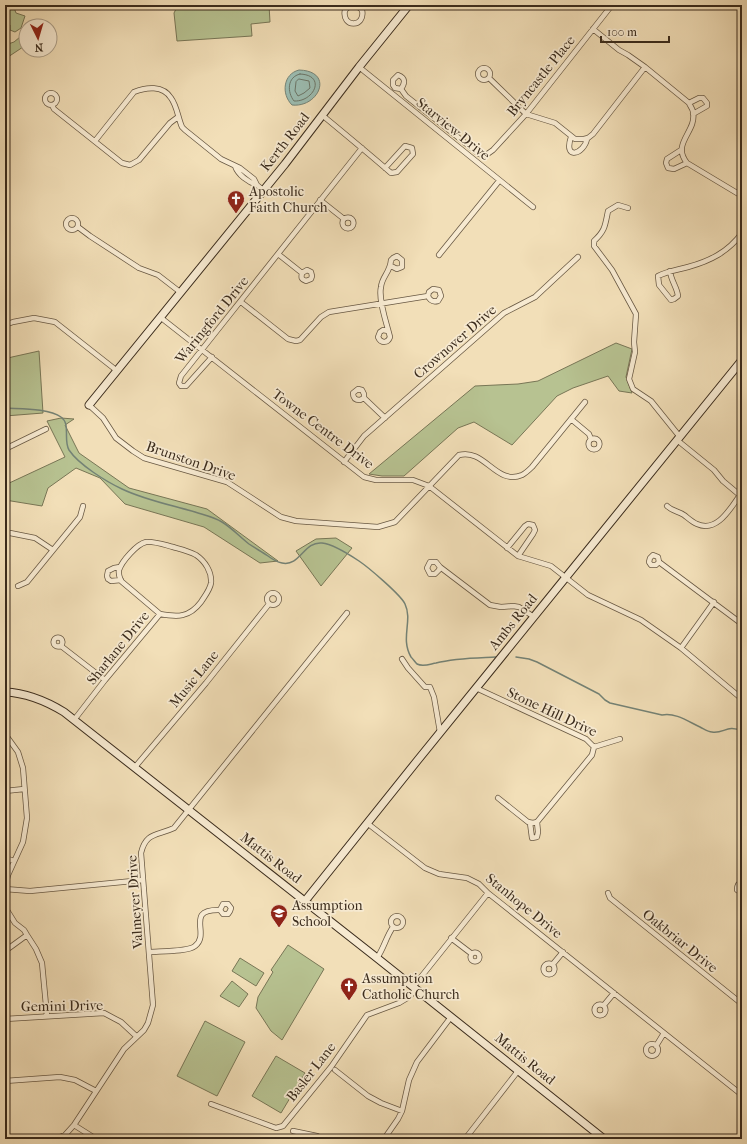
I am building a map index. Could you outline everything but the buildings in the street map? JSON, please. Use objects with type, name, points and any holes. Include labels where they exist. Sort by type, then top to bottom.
[{"type":"street","points":[[351,5],[345,10],[344,16],[348,22],[354,24],[363,16],[362,10],[356,5]]},
{"type":"street","name":"Kerth Road","points":[[89,405],[263,190],[409,5]]},
{"type":"street","name":"Bryncastle Place","points":[[401,89],[406,96],[482,155],[486,155],[493,150],[526,114],[612,5]]},
{"type":"street","points":[[593,29],[689,103],[693,114],[693,121],[683,142],[681,150],[684,159],[687,163],[742,196]]},
{"type":"street","name":"Starview Drive","points":[[359,67],[533,207]]},
{"type":"street","points":[[571,137],[568,146],[570,150],[576,153],[593,134],[645,68]]},
{"type":"street","points":[[488,78],[526,114],[555,124],[575,139],[587,139]]},
{"type":"street","points":[[95,141],[134,92],[143,88],[158,89],[171,96],[182,127],[185,130],[221,159],[235,166],[237,171],[246,176],[251,183],[257,185],[263,190]]},
{"type":"street","points":[[689,103],[699,98],[703,98],[707,103],[707,106],[693,114]]},
{"type":"street","points":[[52,105],[54,109],[122,164],[130,165],[139,160],[170,123],[178,117]]},
{"type":"street","points":[[322,115],[362,148],[385,168],[391,173],[397,172],[413,154],[412,148],[405,146],[385,168]]},
{"type":"street","name":"Waringford Drive","points":[[212,357],[186,386],[181,386],[179,383],[181,376],[362,148]]},
{"type":"street","points":[[681,150],[667,159],[666,163],[668,168],[674,169],[687,163]]},
{"type":"street","points":[[439,255],[499,181]]},
{"type":"street","points":[[320,200],[344,219]]},
{"type":"street","points":[[628,208],[618,205],[608,211],[605,227],[602,234],[594,241],[594,246],[612,270],[636,314],[634,342],[635,352],[629,379],[633,389],[651,401],[678,438],[741,496],[722,519],[714,525],[699,525],[682,514],[672,511],[667,506]]},
{"type":"street","points":[[78,227],[139,268],[158,275],[180,292]]},
{"type":"street","points":[[670,271],[678,296],[671,300],[658,282],[658,276],[670,271],[698,264],[720,254],[733,244],[742,233]]},
{"type":"street","points":[[278,254],[302,273]]},
{"type":"street","name":"Crownover Drive","points":[[344,462],[364,436],[504,313],[535,297],[578,257]]},
{"type":"street","points":[[388,331],[380,288],[391,266]]},
{"type":"street","points":[[241,302],[288,339],[296,341],[300,340],[321,316],[329,312],[428,296]]},
{"type":"street","name":"Towne Centre Drive","points":[[160,317],[364,477],[376,480],[413,480],[429,486],[518,556],[551,566],[588,594],[641,620],[681,648],[742,699]]},
{"type":"street","points":[[5,325],[34,318],[55,322],[116,370]]},
{"type":"street","name":"Ambs Road","points":[[305,901],[742,360]]},
{"type":"street","points":[[364,398],[385,418]]},
{"type":"street","name":"Brunston Drive","points":[[89,405],[103,418],[116,438],[144,458],[227,482],[280,517],[296,522],[378,527],[395,522],[459,455],[470,454],[482,460],[495,471],[510,478],[522,475],[532,467],[585,402]]},
{"type":"street","points":[[571,419],[589,434],[591,439]]},
{"type":"street","points":[[5,449],[46,429]]},
{"type":"street","points":[[18,586],[27,582],[80,517],[83,506]]},
{"type":"street","points":[[507,548],[525,526],[528,524],[533,525],[535,530],[518,556]]},
{"type":"street","points":[[5,532],[34,538],[53,550]]},
{"type":"street","name":"Sharlane Drive","points":[[74,720],[160,614],[177,617],[189,613],[197,607],[211,584],[209,571],[205,562],[196,555],[148,542],[139,544],[120,567]]},
{"type":"street","points":[[659,562],[742,624]]},
{"type":"street","points":[[121,580],[108,580],[108,571],[120,567],[119,575],[121,580],[160,614]]},
{"type":"street","points":[[440,567],[490,604],[501,607],[519,607],[534,617]]},
{"type":"street","points":[[681,648],[714,602]]},
{"type":"street","name":"Music Lane","points":[[135,767],[206,683],[269,604]]},
{"type":"street","name":"Valmeyer Drive","points":[[55,1139],[65,1135],[74,1125],[124,1049],[144,1030],[148,1023],[153,1006],[141,853],[143,844],[149,838],[174,828],[347,613]]},
{"type":"street","points":[[61,646],[105,680]]},
{"type":"street","points":[[402,659],[425,687],[430,687],[434,697],[440,732]]},
{"type":"street","name":"Stone Hill Drive","points":[[476,688],[586,739],[594,746],[620,739]]},
{"type":"street","points":[[5,711],[6,692]]},
{"type":"street","name":"Mattis Road","points":[[6,692],[25,695],[44,701],[56,707],[74,720],[305,901],[604,1139]]},
{"type":"street","points":[[5,734],[18,752],[23,768],[27,818],[23,842],[14,861],[5,888],[30,891],[143,880]]},
{"type":"street","points":[[498,798],[533,823],[592,755],[594,746]]},
{"type":"street","points":[[5,791],[24,789]]},
{"type":"street","name":"Stanhope Drive","points":[[367,823],[425,868],[439,874],[467,878],[479,884],[742,1095]]},
{"type":"street","points":[[5,858],[14,861]]},
{"type":"street","points":[[742,882],[737,886],[737,890],[742,893]]},
{"type":"street","name":"Basler Lane","points":[[210,1104],[276,1128],[283,1126],[330,1067],[367,1014],[399,1003],[410,997],[451,938],[488,892]]},
{"type":"street","name":"Oakbriar Drive","points":[[608,893],[610,898],[742,1004]]},
{"type":"street","points":[[5,907],[15,923],[24,930],[36,949],[42,963],[47,1016]]},
{"type":"street","points":[[149,952],[189,949],[196,946],[200,940],[199,919],[209,910],[220,910]]},
{"type":"street","points":[[377,958],[384,948],[388,933],[393,927]]},
{"type":"street","points":[[5,951],[27,935]]},
{"type":"street","points":[[451,938],[472,954]]},
{"type":"street","name":"Stanhope Drive","points":[[553,964],[563,952]]},
{"type":"street","points":[[604,1005],[614,993]]},
{"type":"street","name":"Gemini Drive","points":[[5,1019],[104,1013],[121,1022],[136,1036]]},
{"type":"street","points":[[384,1139],[402,1111],[409,1080],[417,1062],[451,1017]]},
{"type":"street","points":[[656,1046],[664,1033]]},
{"type":"street","points":[[335,1070],[368,1096],[402,1111]]},
{"type":"street","points":[[465,1139],[518,1070]]},
{"type":"street","points":[[5,1081],[60,1077],[76,1080],[96,1091]]},
{"type":"street","points":[[74,1125],[93,1137]]},
{"type":"street","points":[[293,1131],[317,1136],[323,1139]]},
{"type":"street","points":[[5,1137],[10,1139]]},
{"type":"green space","points":[[13,5],[16,13],[25,16],[24,18],[18,18],[18,30],[15,32],[10,30],[10,25],[5,26],[5,13],[8,12]]},
{"type":"green space","points":[[178,5],[269,5],[270,22],[251,24],[252,36],[177,41],[174,13]]},
{"type":"green space","points":[[18,39],[18,50],[5,58],[5,45],[14,42]]},
{"type":"green space","points":[[616,343],[632,349],[626,377],[632,393],[619,391],[608,376],[573,388],[557,396],[512,445],[474,422],[458,428],[404,476],[382,476],[369,474],[475,386],[518,384],[538,381]]},
{"type":"green space","points":[[39,351],[43,413],[5,416],[5,359]]},
{"type":"green space","points":[[61,418],[74,419],[65,425],[79,453],[129,488],[207,509],[278,561],[260,563],[204,527],[125,504],[100,478],[76,468],[48,488],[42,506],[5,500],[5,485],[65,457],[47,421]]},
{"type":"green space","points":[[336,538],[352,548],[321,586],[296,551],[316,539]]},
{"type":"green space","points":[[288,945],[324,969],[282,1040],[271,1031],[256,1008],[258,997],[273,972],[271,970]]},
{"type":"green space","points":[[240,958],[264,973],[256,986],[232,971]]},
{"type":"green space","points":[[232,981],[248,994],[239,1007],[220,996]]},
{"type":"green space","points":[[205,1021],[245,1042],[217,1096],[177,1076]]},
{"type":"green space","points":[[276,1056],[305,1073],[281,1113],[252,1096]]},
{"type":"water","points":[[299,70],[310,72],[317,76],[320,82],[319,89],[316,96],[310,101],[292,105],[288,101],[285,85],[290,76]]},
{"type":"waterway","points":[[5,408],[42,410],[56,414],[61,417],[66,424],[67,446],[69,450],[79,461],[101,478],[131,493],[219,520],[249,544],[276,561],[282,563],[293,561],[316,543],[326,544],[351,556],[384,581],[405,604],[408,617],[406,636],[408,650],[411,657],[417,664],[424,665],[458,659],[496,657]]},
{"type":"waterway","points":[[516,657],[537,662],[599,694],[610,703],[662,715],[667,714],[677,716],[710,732],[720,732],[733,728],[742,731]]},
{"type":"place","name":"Apostolic Faith Church","points":[[236,214]]},
{"type":"place","name":"Assumption School","points":[[279,928]]},
{"type":"place","name":"Assumption Catholic Church","points":[[349,1001]]}]
